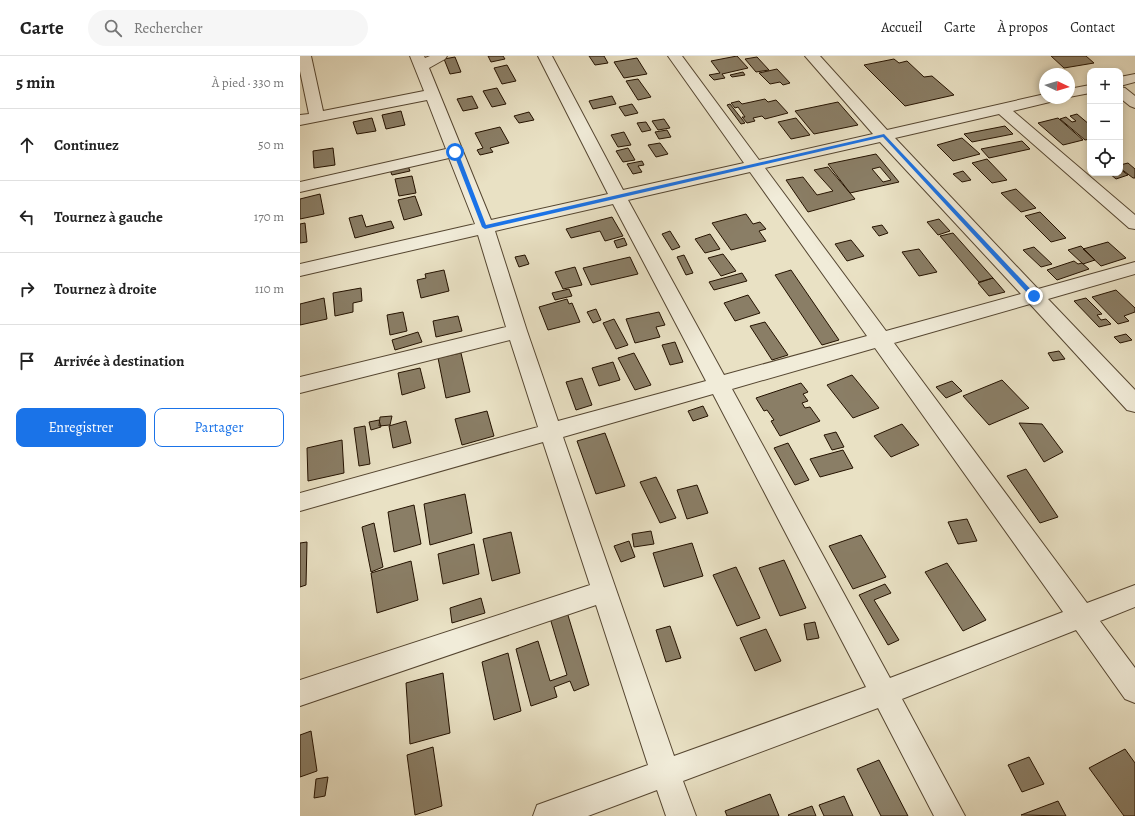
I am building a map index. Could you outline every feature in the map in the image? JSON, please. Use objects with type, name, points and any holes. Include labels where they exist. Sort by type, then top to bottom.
[{"type":"street","points":[[300,57],[304,56],[317,117]]},
{"type":"street","points":[[545,56],[618,197],[950,816]]},
{"type":"street","points":[[675,56],[1135,690]]},
{"type":"street","points":[[812,56],[884,136],[1135,404]]},
{"type":"street","points":[[426,59],[432,94],[485,227],[550,431],[681,816]]},
{"type":"street","points":[[1123,81],[1135,78]]},
{"type":"street","points":[[1075,92],[1087,89]]},
{"type":"street","points":[[1123,93],[1135,103]]},
{"type":"street","points":[[300,120],[432,94]]},
{"type":"street","points":[[300,270],[1039,100]]},
{"type":"street","points":[[1002,109],[1135,224]]},
{"type":"street","points":[[300,187],[455,152]]},
{"type":"street","points":[[300,502],[550,431],[720,386],[880,339],[1135,268]]},
{"type":"street","points":[[300,385],[517,331]]},
{"type":"street","points":[[300,693],[604,591]]},
{"type":"street","points":[[548,816],[884,693],[1135,596]]},
{"type":"building","points":[[488,56],[503,56],[505,59],[491,62]]},
{"type":"building","points":[[589,56],[604,56],[608,63],[595,65]]},
{"type":"building","points":[[737,56],[748,68],[722,74],[725,78],[714,80],[709,75],[720,73],[711,61]]},
{"type":"building","points":[[1051,56],[1086,56],[1094,63],[1064,68]]},
{"type":"building","points":[[455,57],[461,72],[450,74],[444,59]]},
{"type":"building","points":[[757,57],[769,70],[756,72],[745,59]]},
{"type":"building","points":[[637,58],[647,74],[624,78],[614,62]]},
{"type":"building","points":[[894,59],[899,63],[907,61],[924,77],[932,76],[954,95],[905,106],[864,65]]},
{"type":"building","points":[[507,65],[516,81],[502,84],[494,68]]},
{"type":"building","points":[[777,69],[790,83],[783,85],[780,82],[770,84],[759,73]]},
{"type":"building","points":[[743,72],[745,75],[732,77],[730,75]]},
{"type":"building","points":[[638,79],[651,97],[638,100],[626,81]]},
{"type":"building","points":[[497,88],[506,104],[492,107],[483,91]]},
{"type":"building","points":[[472,96],[478,108],[463,111],[457,99]]},
{"type":"building","points":[[612,96],[616,104],[593,109],[589,101]]},
{"type":"building","points":[[765,99],[768,102],[776,100],[788,113],[765,119],[762,116],[753,118],[755,121],[747,123],[742,117],[745,117],[738,107],[735,108],[731,103],[739,101],[742,104]]},
{"type":"building","points":[[838,102],[858,125],[814,134],[795,111]]},
{"type":"building","points":[[632,104],[638,113],[625,116],[619,107]]},
{"type":"building","points":[[730,104],[745,123],[741,124],[727,105]]},
{"type":"building","points":[[401,111],[405,125],[386,129],[382,115]]},
{"type":"building","points":[[529,112],[534,120],[519,123],[514,116]]},
{"type":"building","points":[[1077,114],[1087,122],[1087,140],[1085,140],[1060,119],[1066,117],[1072,122],[1076,121],[1070,116]]},
{"type":"building","points":[[372,118],[376,131],[357,134],[353,122]]},
{"type":"building","points":[[796,118],[810,135],[791,139],[778,122]]},
{"type":"building","points":[[1058,118],[1083,140],[1063,145],[1038,123]]},
{"type":"building","points":[[664,119],[670,128],[658,130],[652,121]]},
{"type":"building","points":[[646,122],[651,130],[642,132],[637,123]]},
{"type":"building","points":[[1005,126],[1013,134],[972,142],[964,134]]},
{"type":"building","points":[[500,127],[509,143],[490,148],[493,152],[480,155],[477,150],[483,148],[475,133]]},
{"type":"building","points":[[667,130],[671,137],[659,139],[655,132]]},
{"type":"building","points":[[624,132],[631,145],[618,147],[611,135]]},
{"type":"building","points":[[962,138],[980,154],[953,161],[937,145]]},
{"type":"building","points":[[1022,141],[1030,149],[989,158],[981,149]]},
{"type":"building","points":[[660,143],[668,154],[656,157],[648,145]]},
{"type":"building","points":[[333,148],[335,165],[314,168],[313,151]]},
{"type":"building","points":[[628,148],[635,160],[623,162],[616,151]]},
{"type":"building","points":[[876,154],[899,182],[850,193],[828,164]],"holes":[[[880,167],[891,180],[883,182],[872,169]]]},
{"type":"building","points":[[987,159],[1007,180],[992,183],[972,163]]},
{"type":"building","points":[[642,161],[644,165],[638,166],[642,172],[633,174],[627,164]]},
{"type":"building","points":[[1128,163],[1135,169],[1135,178],[1123,170],[1123,164]]},
{"type":"building","points":[[408,166],[410,171],[392,175],[390,170]]},
{"type":"building","points":[[828,167],[855,199],[808,212],[786,180],[803,177],[817,195],[833,191],[814,170]]},
{"type":"building","points":[[963,171],[971,180],[962,182],[953,174]]},
{"type":"building","points":[[1123,171],[1128,175],[1116,179],[1112,176],[1123,176]]},
{"type":"building","points":[[412,176],[416,193],[399,196],[395,179]]},
{"type":"building","points":[[1016,189],[1036,208],[1021,212],[1001,193]]},
{"type":"building","points":[[320,194],[324,214],[300,219],[300,199]]},
{"type":"building","points":[[415,196],[422,215],[404,220],[398,200]]},
{"type":"building","points":[[1040,212],[1066,238],[1051,242],[1025,216]]},
{"type":"building","points":[[746,214],[753,224],[760,222],[766,229],[759,231],[766,241],[731,250],[712,223]]},
{"type":"building","points":[[362,215],[366,227],[391,221],[394,228],[355,238],[349,218]]},
{"type":"building","points":[[612,217],[623,236],[605,241],[600,231],[571,238],[566,229]]},
{"type":"building","points":[[939,219],[950,231],[938,235],[927,222]]},
{"type":"building","points":[[305,223],[307,242],[300,243],[300,224]]},
{"type":"building","points":[[882,225],[888,233],[879,236],[872,227]]},
{"type":"building","points":[[670,231],[680,247],[672,250],[662,234]]},
{"type":"building","points":[[953,233],[993,278],[979,282],[940,236]]},
{"type":"building","points":[[710,234],[720,249],[705,253],[695,239]]},
{"type":"building","points":[[624,238],[627,245],[617,248],[614,241]]},
{"type":"building","points":[[851,240],[864,256],[847,261],[835,244]]},
{"type":"building","points":[[1108,242],[1126,258],[1101,266],[1083,249]]},
{"type":"building","points":[[1081,246],[1095,260],[1083,264],[1068,250]]},
{"type":"building","points":[[1034,247],[1052,264],[1041,267],[1023,250]]},
{"type":"building","points":[[919,249],[937,272],[919,276],[902,252]]},
{"type":"building","points":[[723,254],[736,271],[721,276],[708,258]]},
{"type":"building","points":[[525,255],[529,264],[519,267],[515,257]]},
{"type":"building","points":[[684,255],[693,273],[686,275],[677,257]]},
{"type":"building","points":[[630,257],[638,274],[591,285],[583,268]]},
{"type":"building","points":[[1074,261],[1078,264],[1082,263],[1089,269],[1057,280],[1047,270]]},
{"type":"building","points":[[575,267],[582,285],[563,289],[555,272]]},
{"type":"building","points":[[444,270],[449,291],[421,298],[417,280],[426,278],[425,274]]},
{"type":"building","points":[[791,270],[839,340],[822,345],[775,275]]},
{"type":"building","points":[[742,273],[747,281],[714,290],[709,282]]},
{"type":"building","points":[[993,278],[1005,292],[989,296],[978,283]]},
{"type":"building","points":[[361,288],[362,301],[353,303],[353,312],[335,316],[333,293]]},
{"type":"building","points":[[569,289],[572,296],[555,300],[552,293]]},
{"type":"building","points":[[1116,290],[1135,308],[1135,312],[1124,316],[1129,321],[1118,324],[1092,297]]},
{"type":"building","points":[[748,295],[760,313],[735,321],[724,303]]},
{"type":"building","points":[[324,298],[327,319],[300,325],[300,304]]},
{"type":"building","points":[[1086,298],[1102,314],[1097,315],[1101,320],[1106,319],[1111,324],[1099,327],[1074,301]]},
{"type":"building","points":[[567,299],[569,304],[572,303],[580,322],[548,330],[539,307]]},
{"type":"building","points":[[596,309],[601,320],[593,323],[587,312]]},
{"type":"building","points":[[403,312],[407,331],[390,335],[387,315]]},
{"type":"building","points":[[659,312],[665,325],[656,327],[660,337],[635,343],[626,319]]},
{"type":"building","points":[[458,316],[462,331],[436,337],[433,321]]},
{"type":"building","points":[[614,319],[628,345],[616,349],[603,323]]},
{"type":"building","points":[[765,322],[788,355],[772,360],[750,326]]},
{"type":"building","points":[[418,332],[422,342],[395,350],[392,340]]},
{"type":"building","points":[[1126,334],[1132,340],[1120,343],[1114,337]]},
{"type":"building","points":[[675,342],[683,362],[670,365],[662,345]]},
{"type":"building","points":[[1059,351],[1065,359],[1053,361],[1048,353]]},
{"type":"building","points":[[461,353],[470,392],[446,398],[438,358]]},
{"type":"building","points":[[634,353],[651,385],[635,390],[618,358]]},
{"type":"building","points":[[613,362],[620,380],[599,386],[592,368]]},
{"type":"building","points":[[420,368],[425,388],[402,395],[398,373]]},
{"type":"building","points":[[852,375],[879,408],[853,418],[827,385]]},
{"type":"building","points":[[582,378],[592,405],[576,410],[566,382]]},
{"type":"building","points":[[1002,380],[1029,408],[989,425],[963,396]]},
{"type":"building","points":[[952,381],[962,391],[946,398],[936,387]]},
{"type":"building","points":[[801,383],[808,392],[803,394],[808,401],[802,403],[805,408],[810,407],[820,421],[780,436],[771,421],[774,420],[767,410],[764,411],[756,398]]},
{"type":"building","points":[[703,406],[708,416],[693,421],[688,411]]},
{"type":"building","points":[[487,411],[494,436],[462,445],[455,419]]},
{"type":"building","points":[[392,416],[390,425],[379,426],[380,417]]},
{"type":"building","points":[[379,420],[381,427],[371,430],[369,422]]},
{"type":"building","points":[[406,421],[411,443],[393,448],[389,426]]},
{"type":"building","points":[[1019,423],[1042,424],[1063,452],[1044,462]]},
{"type":"building","points":[[902,424],[919,445],[891,457],[874,436]]},
{"type":"building","points":[[365,426],[370,464],[359,466],[354,428]]},
{"type":"building","points":[[836,432],[844,447],[832,450],[824,435]]},
{"type":"building","points":[[605,433],[625,486],[596,494],[577,441]]},
{"type":"building","points":[[342,440],[344,473],[308,481],[307,448]]},
{"type":"building","points":[[788,443],[809,480],[795,485],[774,448]]},
{"type":"building","points":[[843,450],[853,468],[820,477],[810,459]]},
{"type":"building","points":[[1026,469],[1058,517],[1040,523],[1007,476]]},
{"type":"building","points":[[656,477],[676,518],[660,523],[640,482]]},
{"type":"building","points":[[697,485],[708,513],[687,519],[677,490]]},
{"type":"building","points":[[465,494],[472,533],[430,545],[424,504]]},
{"type":"building","points":[[414,505],[421,544],[394,552],[388,512]]},
{"type":"building","points":[[967,519],[977,541],[958,544],[948,522]]},
{"type":"building","points":[[374,523],[383,567],[371,572],[362,527]]},
{"type":"building","points":[[651,531],[654,544],[634,547],[632,534]]},
{"type":"building","points":[[511,532],[520,573],[492,581],[483,539]]},
{"type":"building","points":[[861,535],[886,577],[853,589],[829,546]]},
{"type":"building","points":[[629,541],[635,557],[621,562],[614,546]]},
{"type":"building","points":[[307,542],[306,585],[300,587],[300,543]]},
{"type":"building","points":[[692,543],[703,576],[664,587],[653,553]]},
{"type":"building","points":[[474,544],[479,574],[443,584],[438,554]]},
{"type":"building","points":[[784,560],[806,608],[780,616],[759,568]]},
{"type":"building","points":[[411,561],[418,600],[377,613],[371,573]]},
{"type":"building","points":[[947,563],[986,620],[963,631],[925,572]]},
{"type":"building","points":[[736,567],[760,618],[737,626],[713,575]]},
{"type":"building","points":[[885,584],[891,593],[874,600],[899,640],[888,645],[859,595]]},
{"type":"building","points":[[481,598],[485,613],[452,623],[450,608]]},
{"type":"building","points":[[567,612],[589,685],[574,691],[570,681],[554,687],[557,697],[531,706],[516,649],[538,641],[550,681],[567,675],[550,618]]},
{"type":"building","points":[[815,622],[819,638],[807,640],[804,624]]},
{"type":"building","points":[[670,626],[681,658],[666,662],[656,630]]},
{"type":"building","points":[[766,629],[781,661],[755,671],[740,638]]},
{"type":"building","points":[[508,653],[521,711],[494,720],[482,662]]},
{"type":"building","points":[[443,673],[450,733],[410,744],[406,683]]},
{"type":"building","points":[[311,731],[317,771],[300,777],[300,735]]},
{"type":"building","points":[[433,747],[442,806],[415,815],[407,755]]},
{"type":"building","points":[[1125,749],[1135,763],[1135,816],[1124,816],[1089,768]]},
{"type":"building","points":[[1029,757],[1044,784],[1022,792],[1008,765]]},
{"type":"building","points":[[879,760],[908,816],[881,816],[857,769]]},
{"type":"building","points":[[328,777],[325,796],[314,798],[316,779]]},
{"type":"building","points":[[770,794],[779,816],[727,816],[725,811]]},
{"type":"building","points":[[844,796],[853,816],[824,816],[819,805]]},
{"type":"building","points":[[1058,801],[1066,816],[1021,815]]},
{"type":"building","points":[[812,806],[816,816],[788,815]]},
{"type":"route","points":[[455,152],[485,227],[884,136],[1034,296]]}]
